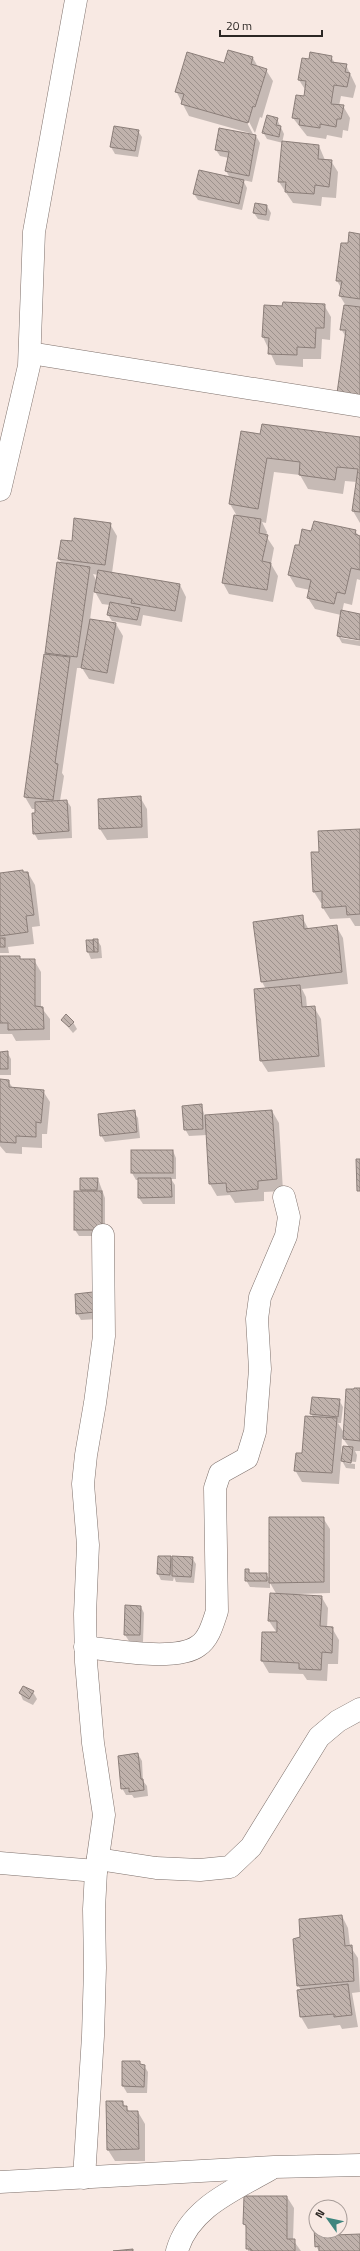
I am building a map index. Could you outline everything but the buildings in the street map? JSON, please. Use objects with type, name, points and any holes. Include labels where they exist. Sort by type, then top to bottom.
[{"type":"street","points":[[0,490],[29,366],[34,232],[76,0]]},
{"type":"street","points":[[30,353],[360,406]]},
{"type":"street","points":[[85,1647],[155,1654],[185,1653],[199,1646],[212,1628],[217,1611],[215,1488],[220,1473],[247,1458],[255,1432],[260,1369],[257,1319],[260,1297],[286,1236],[289,1217],[284,1197]]},
{"type":"street","points":[[84,2178],[93,2036],[95,1968],[94,1909],[97,1865],[104,1815],[93,1743],[85,1647],[88,1545],[83,1484],[86,1455],[96,1404],[104,1336],[103,1235]]},
{"type":"street","points":[[0,1863],[130,1865],[185,1869],[230,1867],[251,1847],[319,1737],[338,1721],[360,1709]]},
{"type":"street","points":[[0,2182],[274,2167],[360,2165]]},
{"type":"street","points":[[177,2251],[195,2217],[212,2202],[274,2167]]}]
